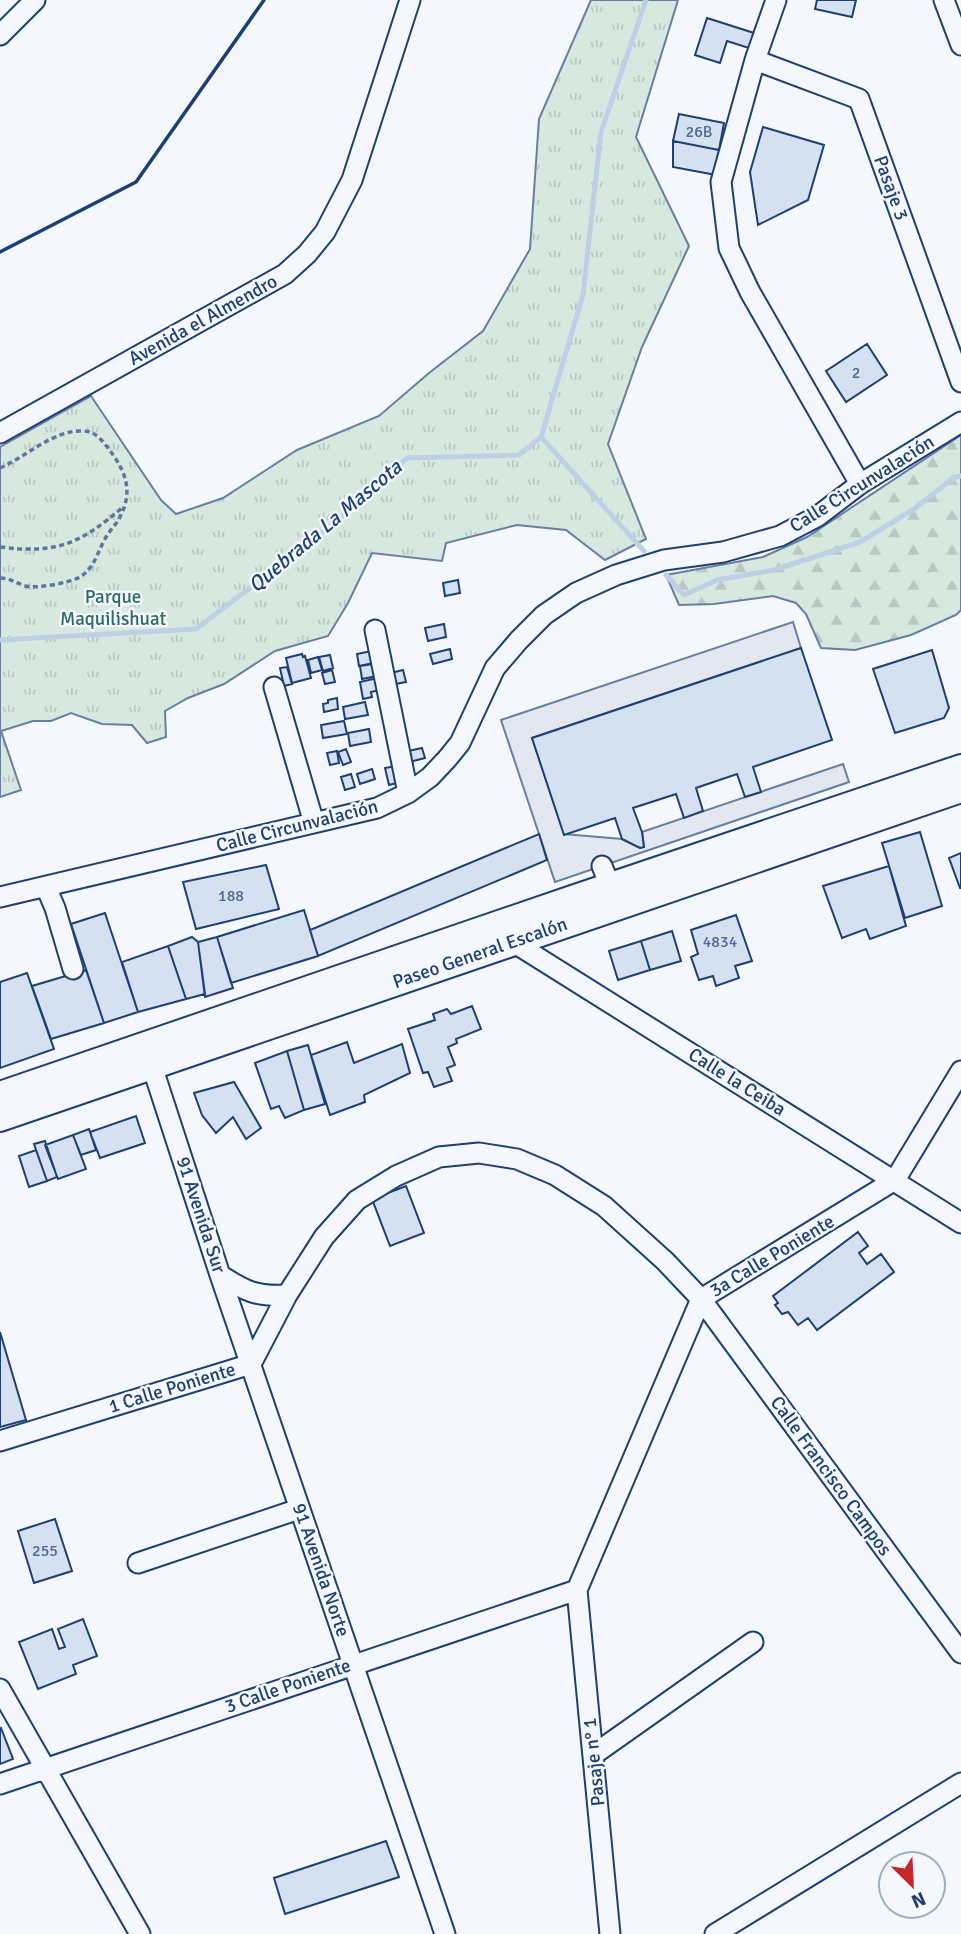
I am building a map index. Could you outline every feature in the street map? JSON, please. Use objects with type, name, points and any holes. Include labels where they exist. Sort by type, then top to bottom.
[{"type":"main road","name":"Paseo General Escalón","points":[[0,1094],[606,876],[961,767]]},
{"type":"main road","name":"Paseo General Escalón","points":[[0,1119],[961,790]]},
{"type":"street","points":[[0,35],[35,0]]},
{"type":"street","name":"Avenida el Almendro","points":[[0,433],[285,274],[307,254],[325,232],[352,180],[410,0]]},
{"type":"street","points":[[776,0],[755,60],[722,182],[729,248],[750,292],[860,484]]},
{"type":"street","points":[[944,0],[961,45]]},
{"type":"street","name":"Pasaje 3","points":[[755,60],[859,99],[961,382]]},
{"type":"street","name":"Calle Circunvalación","points":[[0,897],[377,808],[408,793],[430,777],[460,743],[495,668],[544,615],[576,593],[616,575],[664,561],[723,552],[780,536],[818,516],[860,484],[961,422]]},
{"type":"street","points":[[374,630],[408,793]]},
{"type":"street","points":[[274,687],[314,823]]},
{"type":"street","points":[[46,887],[73,969]]},
{"type":"street","name":"Calle la Ceiba","points":[[513,942],[961,1223]]},
{"type":"street","name":"91 Avenida Sur","points":[[152,1066],[251,1364]]},
{"type":"street","name":"3a Calle Poniente","points":[[577,1590],[701,1299],[895,1180],[961,1071]]},
{"type":"street","name":"1 Calle Poniente","points":[[0,1441],[251,1364],[287,1295],[324,1237],[357,1200],[396,1176],[439,1157],[479,1153],[517,1159],[555,1175],[604,1206],[665,1261],[701,1299]]},
{"type":"street","points":[[220,1275],[251,1293],[287,1295]]},
{"type":"street","name":"Calle Francisco Campos","points":[[701,1299],[961,1653]]},
{"type":"street","name":"91 Avenida Norte","points":[[251,1364],[445,1934]]},
{"type":"street","points":[[138,1563],[299,1509]]},
{"type":"street","name":"3 Calle Poniente","points":[[0,1784],[577,1590]]},
{"type":"street","name":"Pasaje n° 1","points":[[577,1590],[610,1934]]},
{"type":"street","points":[[593,1755],[753,1642]]},
{"type":"street","points":[[0,1689],[140,1934]]},
{"type":"street","points":[[715,1934],[961,1783]]},
{"type":"path","points":[[0,468],[44,443],[82,430],[93,433],[108,448],[125,475],[128,489],[120,516],[86,573],[76,579],[56,584],[28,587],[7,578],[0,578]]},
{"type":"path","points":[[0,547],[20,550],[58,548],[107,521],[124,505]]},
{"type":"green space","name":"Parque Maquilishuat","points":[[591,0],[678,0],[636,137],[689,246],[642,347],[608,444],[646,539],[605,560],[566,530],[517,525],[446,543],[442,561],[372,553],[348,603],[328,636],[275,651],[224,684],[188,698],[165,711],[166,737],[147,743],[132,725],[102,724],[71,713],[51,721],[33,721],[1,731],[21,790],[0,797],[0,447],[91,396],[161,500],[176,514],[223,498],[297,450],[379,416],[483,331],[530,249],[539,119]]},
{"type":"green space","points":[[961,435],[961,610],[956,615],[911,635],[855,650],[821,648],[806,614],[796,603],[773,596],[714,604],[679,605],[666,575],[763,557],[807,537]]},
{"type":"shaded area","points":[[793,622],[801,648],[532,738],[564,834],[622,839],[640,848],[644,847],[642,832],[843,764],[849,782],[555,882],[501,720]]},
{"type":"building","points":[[817,0],[856,0],[852,17],[815,9]]},
{"type":"building","points":[[707,18],[754,33],[749,48],[727,41],[720,63],[695,55]]},
{"type":"building","points":[[679,114],[724,123],[719,150],[673,141]]},
{"type":"building","points":[[763,127],[824,145],[808,200],[758,225],[750,172]]},
{"type":"building","points":[[673,141],[719,150],[716,175],[673,167]]},
{"type":"building","points":[[867,344],[887,375],[846,402],[826,371]]},
{"type":"building","points":[[458,580],[460,593],[445,596],[443,583]]},
{"type":"building","points":[[444,624],[446,637],[428,641],[425,628]]},
{"type":"building","points":[[801,648],[832,740],[753,767],[761,792],[745,797],[737,774],[696,788],[703,811],[684,818],[676,794],[633,808],[642,832],[644,847],[640,848],[622,839],[615,818],[564,835],[532,738]]},
{"type":"building","points":[[450,649],[452,659],[433,664],[430,654]]},
{"type":"building","points":[[376,650],[379,662],[359,666],[357,654]]},
{"type":"building","points":[[932,650],[949,708],[944,718],[895,733],[873,669]]},
{"type":"building","points":[[302,654],[305,656],[311,678],[292,683],[286,658]]},
{"type":"building","points":[[330,655],[333,668],[323,671],[319,657]]},
{"type":"building","points":[[318,657],[322,670],[311,673],[308,660]]},
{"type":"building","points":[[379,663],[382,675],[362,679],[360,666]]},
{"type":"building","points":[[287,667],[292,684],[284,686],[280,668]]},
{"type":"building","points":[[332,670],[335,682],[325,684],[322,673]]},
{"type":"building","points":[[403,670],[406,682],[390,685],[387,674]]},
{"type":"building","points":[[382,677],[385,689],[371,692],[372,697],[363,699],[360,682]]},
{"type":"building","points":[[337,698],[338,709],[324,712],[323,704]]},
{"type":"building","points":[[365,702],[368,715],[345,719],[343,707]]},
{"type":"building","points":[[344,721],[347,734],[323,738],[321,725]]},
{"type":"building","points":[[369,729],[371,742],[350,746],[348,733]]},
{"type":"building","points":[[422,748],[425,758],[402,764],[399,753]]},
{"type":"building","points":[[346,749],[351,762],[343,765],[338,752]]},
{"type":"building","points":[[337,751],[339,763],[330,765],[327,753]]},
{"type":"building","points":[[401,765],[405,781],[389,785],[385,768]]},
{"type":"building","points":[[372,769],[375,779],[360,784],[357,774]]},
{"type":"building","points":[[351,774],[355,787],[345,790],[341,777]]},
{"type":"building","points":[[920,832],[942,906],[905,918],[882,843]]},
{"type":"building","points":[[539,834],[547,860],[318,956],[310,930]]},
{"type":"building","points":[[961,853],[961,888],[960,888],[949,858]]},
{"type":"building","points":[[266,865],[279,909],[196,929],[183,882]]},
{"type":"building","points":[[889,866],[906,926],[870,939],[866,929],[842,938],[823,886]]},
{"type":"building","points":[[304,910],[318,956],[231,983],[217,937]]},
{"type":"building","points":[[105,913],[138,1012],[104,1023],[71,924]]},
{"type":"building","points":[[736,915],[752,961],[735,966],[739,978],[716,986],[713,976],[699,980],[691,957],[698,954],[691,930]]},
{"type":"building","points":[[672,931],[681,961],[650,970],[641,941]]},
{"type":"building","points":[[192,937],[198,942],[205,994],[186,999],[168,946]]},
{"type":"building","points":[[217,937],[233,988],[205,997],[198,942]]},
{"type":"building","points":[[641,941],[650,970],[618,980],[609,951]]},
{"type":"building","points":[[168,946],[186,999],[138,1012],[122,962]]},
{"type":"building","points":[[86,970],[104,1023],[51,1039],[32,986]]},
{"type":"building","points":[[27,973],[54,1049],[0,1068],[0,982]]},
{"type":"building","points":[[472,1006],[481,1029],[456,1039],[457,1043],[448,1047],[455,1065],[447,1068],[452,1081],[434,1087],[428,1072],[423,1073],[408,1029],[435,1020],[433,1014],[447,1009],[451,1014]]},
{"type":"building","points":[[347,1042],[354,1063],[402,1044],[410,1073],[364,1095],[365,1102],[330,1115],[311,1055]]},
{"type":"building","points":[[308,1045],[325,1104],[304,1110],[287,1051]]},
{"type":"building","points":[[287,1051],[304,1110],[285,1118],[279,1106],[271,1109],[255,1063]]},
{"type":"building","points":[[234,1082],[261,1128],[246,1139],[233,1117],[216,1133],[202,1115],[194,1093]]},
{"type":"building","points":[[136,1116],[145,1143],[100,1158],[90,1132]]},
{"type":"building","points":[[89,1129],[96,1150],[81,1155],[73,1135]]},
{"type":"building","points":[[73,1135],[86,1169],[58,1179],[45,1145]]},
{"type":"building","points":[[45,1141],[57,1177],[47,1181],[34,1144]]},
{"type":"building","points":[[36,1150],[47,1181],[29,1187],[19,1156]]},
{"type":"building","points":[[406,1186],[424,1233],[390,1246],[372,1199]]},
{"type":"building","points":[[858,1232],[868,1246],[859,1253],[867,1264],[881,1254],[894,1272],[817,1330],[808,1318],[798,1325],[788,1312],[782,1314],[775,1305],[778,1303],[773,1296]]},
{"type":"building","points":[[0,1332],[26,1420],[0,1427]]},
{"type":"building","points":[[55,1519],[72,1571],[34,1583],[18,1531]]},
{"type":"building","points":[[83,1619],[97,1656],[73,1665],[76,1674],[38,1689],[19,1642],[52,1629],[59,1649],[65,1647],[58,1629]]},
{"type":"building","points":[[0,1729],[13,1759],[0,1764]]},
{"type":"building","points":[[386,1841],[399,1877],[285,1914],[274,1878]]},
{"type":"waterway","name":"Quebrada La Mascota","points":[[0,640],[196,629],[337,521],[407,458],[519,455],[541,437],[583,295],[601,132],[646,0]]},
{"type":"waterway","points":[[541,437],[644,551]]},
{"type":"waterway","points":[[666,575],[684,595],[717,580],[774,570],[860,542],[914,509],[953,478],[961,476]]},
{"type":"wall","points":[[0,252],[136,182],[264,0]]}]
